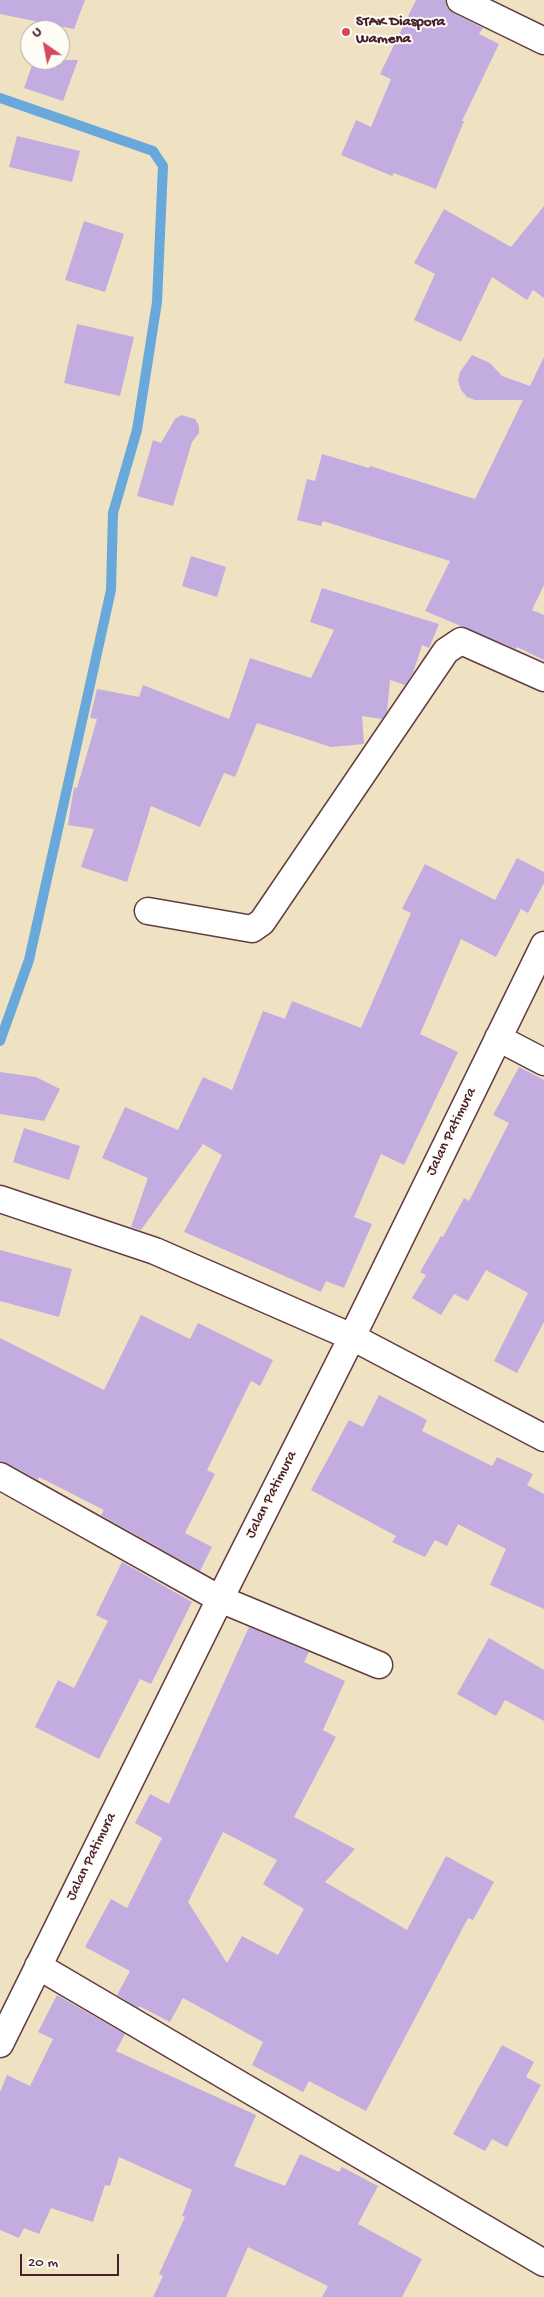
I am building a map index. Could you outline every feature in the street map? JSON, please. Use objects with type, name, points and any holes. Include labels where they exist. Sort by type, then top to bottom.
[{"type":"street","points":[[460,0],[544,41]]},
{"type":"street","points":[[148,911],[252,929],[262,922],[446,651],[461,641],[544,678]]},
{"type":"street","name":"Jalan Patimura","points":[[0,2044],[352,1337],[544,945]]},
{"type":"street","points":[[498,1038],[544,1062]]},
{"type":"street","points":[[0,1199],[155,1251],[352,1337],[544,1438]]},
{"type":"street","points":[[0,1476],[220,1599],[379,1665]]},
{"type":"street","points":[[38,1966],[544,2262]]},
{"type":"building","points":[[0,0],[85,0],[74,29],[70,28],[70,20],[30,20],[0,14]]},
{"type":"building","points":[[416,0],[445,0],[447,8],[453,13],[483,28],[479,34],[499,44],[462,121],[464,121],[436,189],[394,173],[392,176],[341,155],[356,120],[371,127],[391,79],[380,74]]},
{"type":"building","points":[[70,60],[78,60],[63,101],[24,88],[30,70],[70,70]]},
{"type":"building","points":[[17,136],[80,151],[72,182],[9,167]]},
{"type":"building","points":[[544,206],[544,298],[533,290],[527,300],[492,277],[461,342],[414,320],[435,274],[414,263],[444,209],[511,247]]},
{"type":"building","points":[[84,221],[124,234],[105,292],[65,280]]},
{"type":"building","points":[[77,324],[134,337],[120,396],[64,383]]},
{"type":"building","points":[[472,355],[490,363],[502,376],[530,386],[544,357],[544,585],[532,610],[544,615],[544,660],[517,647],[516,649],[425,611],[450,561],[323,521],[321,526],[297,520],[307,479],[315,481],[322,454],[369,468],[370,466],[475,499],[523,400],[475,400],[467,397],[461,390],[458,381],[460,372]]},
{"type":"building","points":[[181,415],[195,419],[199,426],[199,433],[192,442],[173,506],[137,496],[153,440],[161,443],[175,419]]},
{"type":"building","points":[[191,556],[226,567],[217,597],[182,586]]},
{"type":"building","points":[[322,588],[439,624],[429,648],[422,645],[413,673],[405,685],[390,680],[387,712],[382,719],[362,716],[364,744],[331,747],[257,723],[235,777],[224,773],[200,827],[151,806],[127,882],[81,867],[94,829],[68,825],[74,787],[77,788],[97,719],[90,718],[97,689],[139,697],[143,685],[229,719],[250,658],[311,678],[334,630],[310,622]]},
{"type":"building","points":[[517,858],[544,872],[544,883],[528,913],[521,909],[496,957],[461,939],[420,1034],[458,1052],[404,1165],[381,1154],[354,1217],[372,1224],[344,1288],[326,1281],[321,1292],[184,1232],[222,1155],[203,1144],[141,1230],[131,1227],[148,1178],[102,1158],[125,1107],[178,1130],[203,1077],[232,1090],[263,1011],[285,1019],[292,1001],[361,1028],[411,913],[402,909],[425,864],[495,900]]},
{"type":"building","points":[[519,1067],[544,1080],[544,1322],[517,1373],[494,1361],[528,1293],[486,1270],[468,1301],[454,1294],[441,1315],[412,1298],[426,1275],[420,1272],[441,1236],[443,1237],[464,1198],[469,1201],[509,1123],[493,1115]]},
{"type":"building","points":[[0,1072],[36,1077],[60,1089],[44,1121],[0,1114]]},
{"type":"building","points":[[24,1128],[80,1146],[69,1180],[13,1162]]},
{"type":"building","points":[[0,1250],[72,1269],[59,1317],[0,1301]]},
{"type":"building","points":[[141,1315],[190,1339],[198,1323],[273,1360],[260,1386],[251,1381],[207,1470],[215,1474],[185,1533],[212,1547],[200,1571],[101,1515],[104,1510],[39,1477],[38,1480],[0,1461],[0,1338],[104,1390]]},
{"type":"building","points":[[379,1395],[427,1420],[422,1431],[492,1466],[497,1457],[533,1474],[527,1485],[544,1494],[544,1609],[490,1585],[506,1549],[458,1524],[447,1546],[435,1540],[425,1557],[392,1542],[396,1536],[311,1490],[349,1420],[363,1427]]},
{"type":"building","points":[[122,1562],[192,1602],[151,1684],[140,1679],[99,1759],[35,1727],[58,1680],[74,1688],[108,1621],[96,1615]]},
{"type":"building","points":[[249,1627],[309,1652],[304,1662],[345,1681],[323,1730],[336,1737],[294,1817],[355,1849],[325,1882],[407,1930],[446,1856],[494,1882],[473,1920],[468,1918],[366,2111],[309,2081],[303,2092],[252,2065],[263,2042],[183,1998],[170,2022],[139,2006],[138,2008],[117,1995],[130,1971],[85,1947],[111,1899],[127,1908],[162,1838],[135,1823],[150,1794],[169,1804]],"holes":[[[223,1832],[277,1860],[263,1884],[304,1909],[278,1955],[242,1936],[227,1963],[188,1902]]]},
{"type":"building","points":[[489,1638],[544,1670],[544,1721],[505,1700],[496,1716],[457,1694]]},
{"type":"building","points":[[57,1995],[125,2034],[116,2051],[256,2115],[234,2166],[285,2186],[300,2154],[339,2172],[342,2167],[378,2186],[358,2224],[422,2259],[402,2297],[322,2297],[328,2286],[248,2247],[226,2297],[153,2297],[163,2276],[159,2274],[185,2217],[182,2216],[192,2190],[119,2157],[110,2186],[105,2185],[93,2222],[51,2208],[39,2234],[24,2228],[19,2238],[0,2230],[0,2092],[7,2075],[30,2086],[53,2039],[38,2032]]},
{"type":"building","points":[[502,2045],[534,2062],[526,2077],[541,2085],[507,2147],[492,2139],[485,2151],[453,2134]]},
{"type":"waterway","points":[[0,98],[153,151],[163,166],[157,302],[137,430],[113,513],[111,590],[29,960],[0,1041]]},
{"type":"place","name":"STAK Diaspora Wamena","points":[[346,32]]}]
